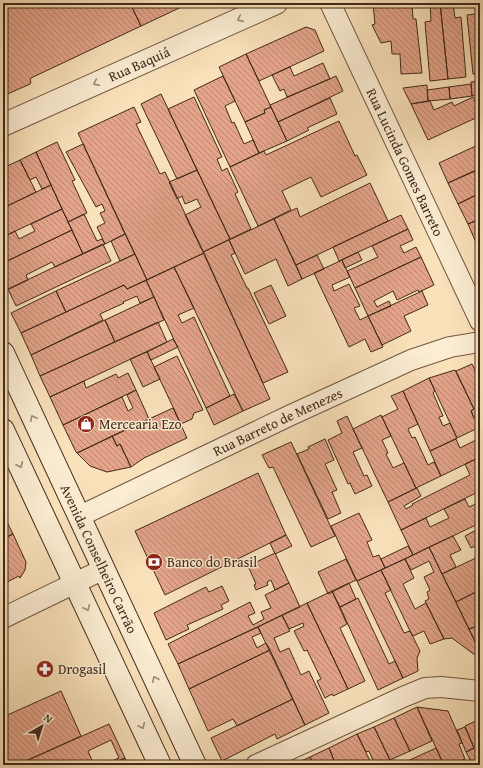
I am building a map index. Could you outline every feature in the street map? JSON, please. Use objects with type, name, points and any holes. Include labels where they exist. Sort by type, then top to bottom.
[{"type":"main road","name":"Rua Baquiá","points":[[3,125],[276,3]]},
{"type":"main road","name":"Avenida Conselheiro Carrão","points":[[3,353],[195,765]]},
{"type":"main road","points":[[3,430],[160,765]]},
{"type":"street","name":"Rua Lucinda Gomes Barreto","points":[[330,3],[480,321]]},
{"type":"street","name":"Rua Barreto de Menezes","points":[[80,516],[291,415],[411,360],[450,347],[480,342]]},
{"type":"street","points":[[3,618],[104,569]]},
{"type":"street","points":[[256,765],[425,688],[441,687],[480,691]]},
{"type":"building","points":[[3,3],[130,3],[141,26],[31,78],[30,84],[3,96]]},
{"type":"building","points":[[130,3],[190,3],[141,26]]},
{"type":"building","points":[[373,3],[412,3],[413,19],[416,19],[422,73],[401,74],[400,54],[392,54],[391,41],[381,43],[372,25],[375,24]]},
{"type":"building","points":[[430,3],[440,3],[448,79],[430,81],[425,22],[431,21]]},
{"type":"building","points":[[440,3],[453,3],[455,18],[461,17],[466,77],[448,79]]},
{"type":"building","points":[[474,3],[480,3],[480,74],[473,74],[467,15],[476,14]]},
{"type":"building","points":[[306,27],[315,30],[324,51],[259,81],[246,54]]},
{"type":"building","points":[[246,54],[271,107],[264,110],[265,113],[245,122],[219,67]]},
{"type":"building","points":[[323,63],[330,79],[287,97],[284,89],[280,91],[272,75],[290,67],[294,76]]},
{"type":"building","points":[[223,76],[235,101],[225,106],[232,123],[234,122],[244,144],[253,140],[259,153],[230,167],[194,90]]},
{"type":"building","points":[[336,76],[343,91],[278,122],[270,105]]},
{"type":"building","points":[[480,81],[480,95],[472,96],[471,82]]},
{"type":"building","points":[[471,84],[472,96],[450,99],[449,87]]},
{"type":"building","points":[[427,85],[428,101],[411,104],[403,88]]},
{"type":"building","points":[[449,87],[450,99],[428,101],[427,90]]},
{"type":"building","points":[[161,94],[197,170],[177,179],[141,104]]},
{"type":"building","points":[[194,97],[222,157],[217,159],[222,171],[227,168],[238,192],[235,194],[251,229],[230,239],[168,109]]},
{"type":"building","points":[[473,97],[475,101],[480,99],[480,116],[428,140],[411,104],[430,101],[434,110],[452,102],[454,106]]},
{"type":"building","points":[[330,98],[337,114],[307,128],[309,130],[287,141],[278,122]]},
{"type":"building","points":[[134,107],[141,122],[136,124],[160,174],[165,172],[204,253],[147,280],[78,133]]},
{"type":"building","points":[[271,107],[287,141],[259,153],[245,122],[265,113],[264,110]]},
{"type":"building","points":[[339,121],[355,156],[357,155],[367,175],[321,197],[311,177],[282,191],[291,210],[258,226],[230,167],[264,151],[266,155]]},
{"type":"building","points":[[57,142],[75,180],[72,181],[87,213],[68,222],[36,152]]},
{"type":"building","points":[[83,144],[125,234],[105,244],[97,227],[105,223],[100,213],[105,211],[102,204],[96,207],[66,152]]},
{"type":"building","points":[[480,144],[480,169],[448,183],[439,163]]},
{"type":"building","points":[[36,152],[51,185],[42,189],[36,177],[30,180],[20,160]]},
{"type":"building","points":[[20,160],[36,192],[3,208],[3,168]]},
{"type":"building","points":[[478,169],[480,173],[480,193],[458,204],[448,183]]},
{"type":"building","points":[[197,170],[230,239],[203,252],[185,215],[201,207],[197,199],[185,204],[182,196],[177,199],[169,182]]},
{"type":"building","points":[[370,183],[388,221],[296,265],[274,219],[297,208],[300,217]]},
{"type":"building","points":[[51,185],[62,209],[3,237],[3,208]]},
{"type":"building","points":[[480,193],[480,219],[468,224],[458,204]]},
{"type":"building","points":[[62,209],[72,230],[3,263],[3,237],[15,231],[19,239],[35,231],[31,224]]},
{"type":"building","points":[[84,214],[97,241],[102,239],[105,244],[83,254],[68,222]]},
{"type":"building","points":[[401,215],[408,229],[339,261],[333,247]]},
{"type":"building","points":[[274,219],[302,279],[288,286],[276,259],[245,274],[229,240]]},
{"type":"building","points":[[480,219],[480,252],[468,224]]},
{"type":"building","points":[[408,229],[413,240],[400,246],[404,253],[416,247],[421,257],[355,288],[347,271],[378,257],[372,246]]},
{"type":"building","points":[[72,230],[83,254],[55,267],[52,262],[26,275],[28,280],[3,292],[3,263]]},
{"type":"building","points":[[125,234],[135,254],[120,261],[111,241]]},
{"type":"building","points":[[229,240],[235,253],[231,255],[288,372],[263,383],[203,252]]},
{"type":"building","points":[[103,244],[111,261],[16,306],[8,289]]},
{"type":"building","points":[[358,252],[362,260],[345,268],[342,260]]},
{"type":"building","points":[[204,253],[270,399],[243,411],[174,267]]},
{"type":"building","points":[[135,254],[147,280],[127,289],[124,285],[66,312],[56,291]]},
{"type":"building","points":[[317,255],[324,269],[302,279],[296,265]]},
{"type":"building","points":[[421,257],[434,285],[419,292],[418,290],[397,300],[393,291],[374,301],[377,307],[389,301],[391,306],[368,316],[355,288]]},
{"type":"building","points":[[342,260],[350,277],[332,285],[334,291],[349,284],[360,306],[354,308],[360,320],[368,316],[383,347],[371,352],[365,339],[349,347],[314,273]]},
{"type":"building","points":[[174,267],[194,308],[178,315],[182,323],[194,317],[230,396],[206,408],[146,280]]},
{"type":"building","points":[[146,280],[154,297],[140,303],[137,296],[123,302],[124,303],[100,314],[103,320],[31,355],[21,333],[124,285],[127,289]]},
{"type":"building","points":[[271,285],[286,316],[269,324],[254,293]]},
{"type":"building","points":[[56,291],[66,312],[21,333],[11,313]]},
{"type":"building","points":[[422,291],[428,305],[404,316],[411,331],[382,345],[368,316]]},
{"type":"building","points":[[154,297],[164,320],[115,342],[105,320]]},
{"type":"building","points":[[105,320],[115,342],[40,376],[31,355]]},
{"type":"building","points":[[158,322],[167,342],[50,397],[40,376]]},
{"type":"building","points":[[173,339],[178,347],[151,360],[147,352]]},
{"type":"building","points":[[147,352],[160,379],[143,387],[130,359]]},
{"type":"building","points":[[177,356],[203,410],[194,413],[192,419],[181,424],[154,367]]},
{"type":"building","points":[[472,364],[480,381],[480,415],[474,418],[471,411],[474,409],[456,371]]},
{"type":"building","points":[[455,370],[474,409],[471,411],[474,418],[480,415],[480,427],[457,438],[429,378]]},
{"type":"building","points":[[128,373],[136,390],[63,425],[50,397],[84,381],[86,388],[116,374],[118,378]]},
{"type":"building","points":[[429,378],[435,391],[433,393],[443,416],[439,417],[443,426],[450,423],[457,438],[430,451],[403,391]]},
{"type":"building","points":[[136,390],[149,419],[77,453],[63,425],[122,397],[128,411],[133,408],[127,395]]},
{"type":"building","points":[[403,391],[418,424],[408,429],[412,438],[415,437],[428,465],[434,462],[441,476],[416,488],[382,417],[398,409],[391,396]]},
{"type":"building","points":[[234,394],[243,411],[214,425],[206,408]]},
{"type":"building","points":[[173,408],[187,438],[144,458],[131,467],[120,444],[117,446],[112,436]]},
{"type":"building","points":[[381,415],[391,436],[382,440],[388,453],[386,454],[393,468],[404,463],[416,488],[388,502],[353,429]]},
{"type":"building","points":[[347,416],[362,448],[353,452],[364,476],[367,475],[372,486],[355,494],[350,483],[348,484],[328,440],[342,433],[337,421]]},
{"type":"building","points":[[112,436],[117,446],[120,444],[131,467],[107,472],[90,466],[77,453]]},
{"type":"building","points":[[480,438],[480,457],[441,476],[430,451],[456,439],[460,448]]},
{"type":"building","points":[[325,439],[334,460],[325,464],[337,490],[332,492],[341,513],[328,519],[297,454],[309,449],[308,447]]},
{"type":"building","points":[[291,442],[335,536],[311,547],[273,467],[269,468],[262,455]]},
{"type":"building","points":[[480,457],[480,491],[401,530],[388,502],[417,488],[421,496],[404,506],[406,509],[413,505],[412,504],[470,475],[465,464]]},
{"type":"building","points":[[258,473],[286,535],[165,595],[135,531]]},
{"type":"building","points":[[465,499],[469,507],[480,502],[480,523],[413,555],[401,530],[426,518],[430,527],[449,518],[444,509]]},
{"type":"building","points":[[359,513],[372,540],[367,542],[373,557],[379,555],[385,568],[357,581],[331,526]]},
{"type":"building","points":[[3,514],[13,534],[3,539]]},
{"type":"building","points":[[480,528],[480,544],[471,548],[465,536]]},
{"type":"building","points":[[13,534],[26,562],[25,570],[20,578],[19,576],[3,584],[3,539]]},
{"type":"building","points":[[286,535],[292,546],[275,554],[270,543]]},
{"type":"building","points":[[453,536],[461,550],[450,555],[456,567],[442,574],[429,547]]},
{"type":"building","points":[[408,546],[413,555],[385,568],[381,559]]},
{"type":"building","points":[[429,547],[480,652],[475,655],[452,638],[444,639],[425,601],[429,599],[427,592],[430,590],[424,577],[434,572],[429,561],[411,570],[405,559]]},
{"type":"building","points":[[275,553],[289,583],[275,590],[271,580],[267,582],[268,585],[256,590],[254,585],[256,584],[248,566]]},
{"type":"building","points":[[480,556],[480,590],[456,602],[442,574]]},
{"type":"building","points":[[346,559],[356,580],[328,594],[318,572]]},
{"type":"building","points":[[405,559],[414,578],[403,584],[415,609],[426,603],[444,639],[430,644],[424,631],[413,636],[410,631],[381,570]]},
{"type":"building","points":[[381,570],[391,590],[385,593],[404,633],[410,631],[420,651],[417,658],[418,671],[403,678],[357,581]]},
{"type":"building","points":[[289,583],[300,607],[178,664],[168,644],[250,602],[255,613],[248,616],[253,625],[264,619],[261,612],[271,608],[265,595]]},
{"type":"building","points":[[349,583],[356,599],[340,607],[332,591]]},
{"type":"building","points":[[222,586],[229,601],[221,605],[223,609],[187,625],[189,629],[166,640],[154,613],[206,587],[209,592]]},
{"type":"building","points":[[480,590],[480,625],[469,629],[456,602]]},
{"type":"building","points":[[332,591],[347,624],[340,628],[365,681],[348,689],[307,603]]},
{"type":"building","points":[[358,598],[389,664],[395,661],[403,678],[378,690],[340,607]]},
{"type":"building","points":[[307,603],[348,689],[325,698],[317,681],[321,679],[307,650],[304,651],[294,631],[304,626],[303,623],[289,629],[282,615]]},
{"type":"building","points":[[282,615],[290,631],[274,638],[280,652],[289,648],[301,675],[309,671],[329,713],[305,725],[258,627]]},
{"type":"building","points":[[480,625],[480,652],[469,629]]},
{"type":"building","points":[[258,627],[261,633],[252,637],[257,648],[266,643],[270,650],[189,689],[178,664]]},
{"type":"building","points":[[270,650],[293,699],[237,726],[233,719],[208,731],[189,689]]},
{"type":"building","points":[[61,691],[81,736],[17,765],[3,765],[3,717]]},
{"type":"building","points":[[293,699],[305,725],[277,739],[275,734],[222,761],[211,738]]},
{"type":"building","points":[[417,707],[448,711],[462,743],[459,744],[465,759],[462,760],[464,765],[444,765]]},
{"type":"building","points":[[417,707],[432,741],[410,751],[394,718]]},
{"type":"building","points":[[394,718],[410,751],[390,760],[374,727]]},
{"type":"building","points":[[480,719],[480,765],[473,765],[466,752],[474,748],[465,726]]},
{"type":"building","points":[[109,724],[125,758],[110,765],[103,765],[119,758],[111,740],[88,751],[94,765],[17,765]]},
{"type":"building","points":[[374,727],[390,760],[380,765],[375,765],[369,751],[366,752],[357,734]]},
{"type":"building","points":[[465,727],[474,748],[466,752],[457,730]]},
{"type":"building","points":[[357,734],[372,765],[336,765],[329,748]]},
{"type":"building","points":[[329,748],[336,765],[325,765],[324,763],[320,765],[318,761],[313,763],[310,757]]},
{"type":"building","points":[[436,748],[442,761],[434,765],[399,765]]},
{"type":"building","points":[[310,757],[314,765],[292,765]]},
{"type":"building","points":[[125,758],[128,765],[110,765]]},
{"type":"place","name":"Mercearia Ezo","points":[[86,424]]},
{"type":"place","name":"Banco do Brasil","points":[[154,562]]},
{"type":"place","name":"Drogasil","points":[[45,669]]}]
